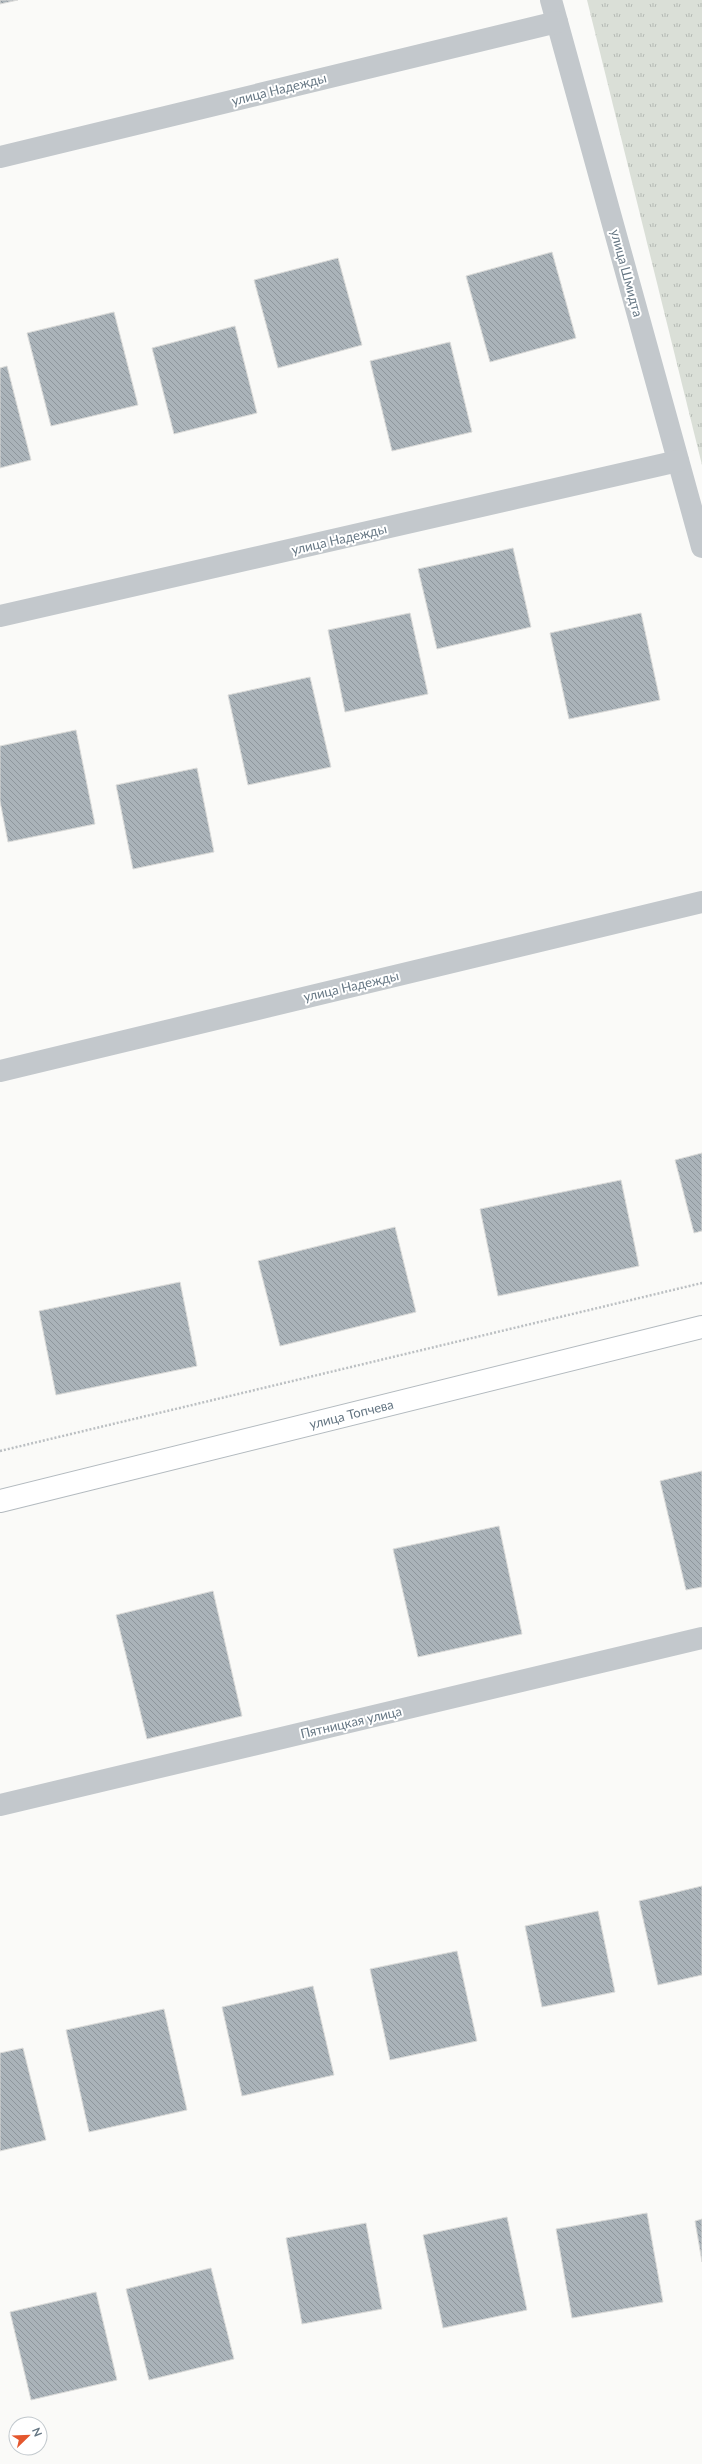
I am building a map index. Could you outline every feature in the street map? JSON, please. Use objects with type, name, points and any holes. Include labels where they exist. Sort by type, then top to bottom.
[{"type":"street","name":"улица Шмидта","points":[[551,0],[702,547]]},
{"type":"street","name":"улица Надежды","points":[[0,156],[557,22]]},
{"type":"street","name":"улица Надежды","points":[[0,616],[678,461]]},
{"type":"street","name":"улица Надежды","points":[[0,1071],[702,902]]},
{"type":"street","name":"улица Топчева","points":[[0,1501],[702,1327]]},
{"type":"street","name":"Пятницкая улица","points":[[0,1805],[702,1638]]},
{"type":"path","points":[[0,1451],[702,1283]]},
{"type":"green space","points":[[587,0],[702,0],[702,465]]},
{"type":"building","points":[[0,0],[18,0],[0,4]]},
{"type":"building","points":[[552,252],[576,338],[490,362],[466,276]]},
{"type":"building","points":[[338,258],[362,345],[278,368],[254,280]]},
{"type":"building","points":[[114,312],[138,405],[51,426],[27,333]]},
{"type":"building","points":[[235,326],[257,413],[174,434],[152,348]]},
{"type":"building","points":[[450,342],[472,432],[392,451],[370,361]]},
{"type":"building","points":[[7,366],[31,460],[0,468],[0,368]]},
{"type":"building","points":[[513,548],[531,627],[437,649],[418,569]]},
{"type":"building","points":[[410,613],[428,694],[345,712],[328,630]]},
{"type":"building","points":[[641,613],[660,700],[569,719],[550,633]]},
{"type":"building","points":[[310,677],[331,767],[248,785],[228,695]]},
{"type":"building","points":[[76,730],[95,824],[8,842],[0,801],[0,746]]},
{"type":"building","points":[[197,768],[214,852],[133,869],[116,785]]},
{"type":"building","points":[[702,1153],[702,1231],[694,1233],[675,1160]]},
{"type":"building","points":[[621,1180],[639,1266],[498,1296],[480,1209]]},
{"type":"building","points":[[395,1227],[416,1312],[280,1346],[258,1261]]},
{"type":"building","points":[[180,1282],[197,1366],[56,1395],[39,1311]]},
{"type":"building","points":[[702,1471],[702,1587],[686,1590],[660,1481]]},
{"type":"building","points":[[499,1526],[522,1634],[418,1657],[393,1549]]},
{"type":"building","points":[[213,1591],[242,1716],[147,1739],[116,1615]]},
{"type":"building","points":[[702,1886],[702,1975],[658,1985],[639,1901]]},
{"type":"building","points":[[598,1911],[615,1992],[542,2007],[525,1926]]},
{"type":"building","points":[[457,1951],[477,2041],[390,2060],[370,1969]]},
{"type":"building","points":[[313,1986],[334,2075],[242,2096],[222,2007]]},
{"type":"building","points":[[164,2009],[187,2110],[89,2132],[66,2030]]},
{"type":"building","points":[[23,2048],[46,2140],[0,2151],[0,2053]]},
{"type":"building","points":[[647,2213],[663,2302],[572,2318],[556,2229]]},
{"type":"building","points":[[507,2217],[527,2310],[443,2328],[423,2235]]},
{"type":"building","points":[[702,2219],[702,2262],[695,2221]]},
{"type":"building","points":[[366,2223],[382,2309],[302,2324],[286,2238]]},
{"type":"building","points":[[211,2268],[234,2359],[149,2380],[126,2289]]},
{"type":"building","points":[[96,2292],[117,2380],[31,2400],[10,2312]]}]
